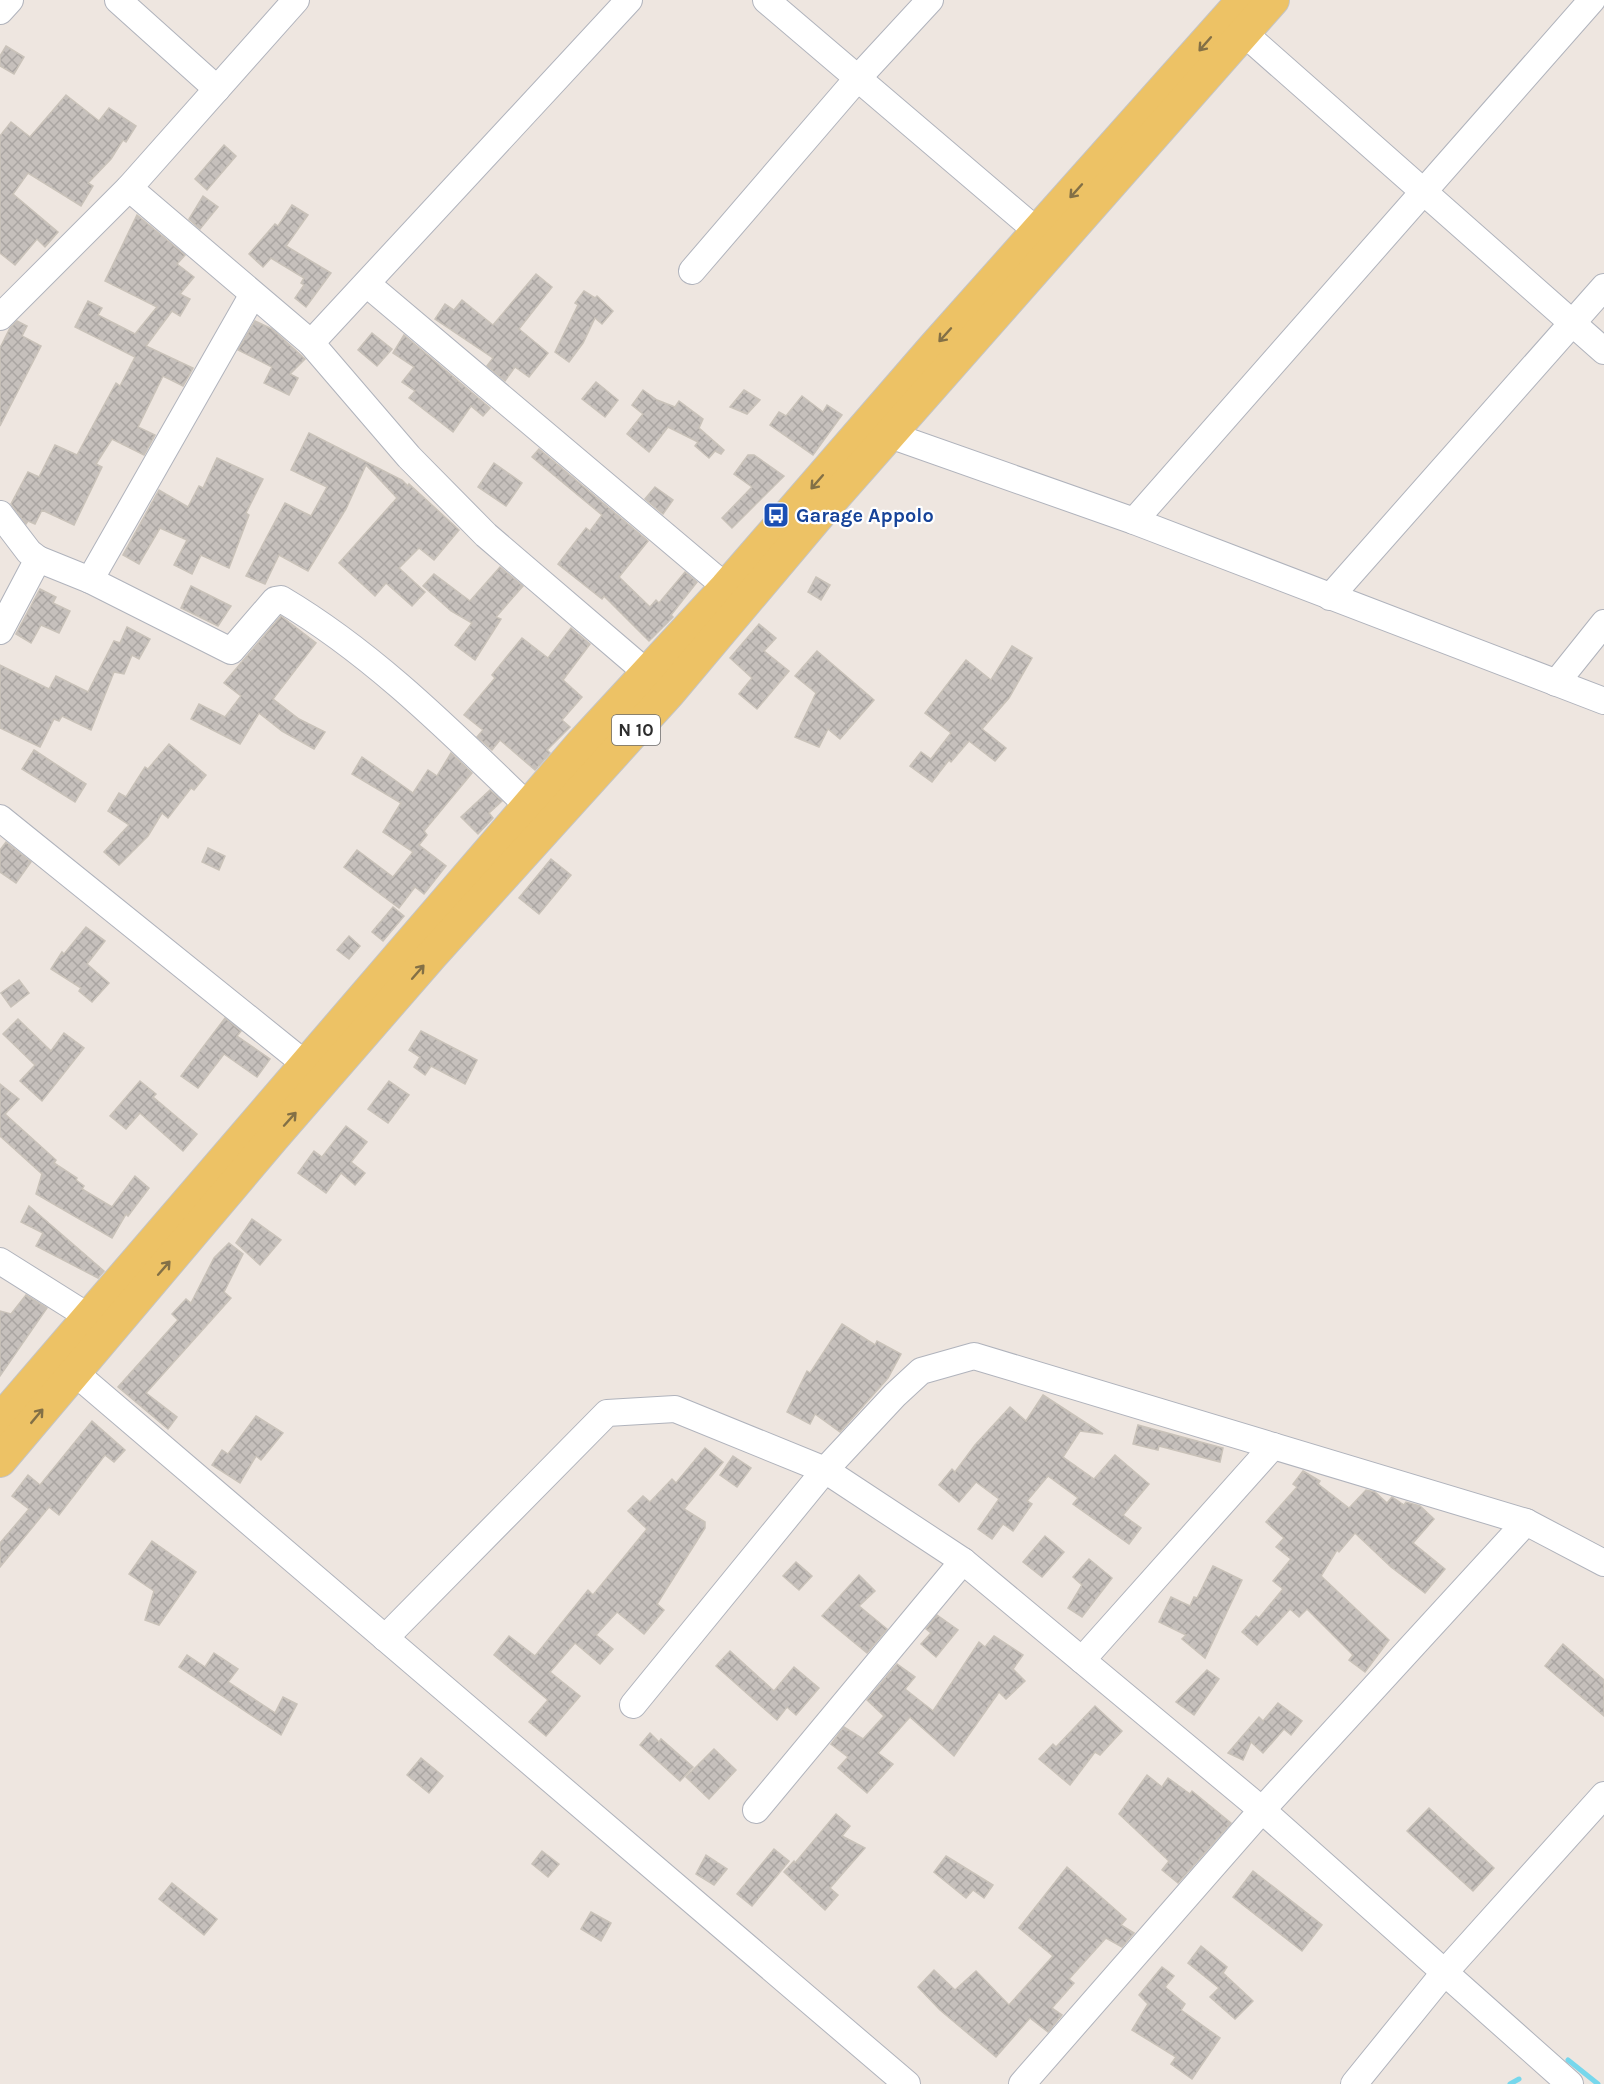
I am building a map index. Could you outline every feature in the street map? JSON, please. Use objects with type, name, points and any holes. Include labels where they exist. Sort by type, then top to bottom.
[{"type":"main road","name":"N 10","points":[[0,1461],[64,1364],[89,1317],[315,1071],[432,955],[658,683],[726,587],[880,428],[1047,240],[1238,17],[1272,0]]},
{"type":"main road","name":"N 10","points":[[0,1420],[64,1364],[315,1071],[528,806],[744,602],[880,428]]},
{"type":"street","points":[[0,11],[10,0]]},
{"type":"street","points":[[118,0],[217,89]]},
{"type":"street","points":[[0,317],[129,188],[296,0]]},
{"type":"street","points":[[310,344],[629,0]]},
{"type":"street","points":[[766,0],[1047,240]]},
{"type":"street","points":[[692,271],[857,79],[930,0]]},
{"type":"street","points":[[1134,521],[1592,0]]},
{"type":"street","points":[[1238,17],[1423,193],[1604,351]]},
{"type":"street","points":[[129,188],[310,344],[409,457],[486,535],[658,683]]},
{"type":"street","points":[[367,284],[726,587]]},
{"type":"street","points":[[1330,597],[1604,286]]},
{"type":"street","points":[[90,580],[252,296]]},
{"type":"street","points":[[880,428],[1134,521],[1604,701]]},
{"type":"street","points":[[0,514],[29,552],[38,559],[90,580],[231,651],[276,600],[281,599],[321,623],[371,661],[452,733],[528,806]]},
{"type":"street","points":[[0,631],[38,559]]},
{"type":"street","points":[[1556,683],[1604,623]]},
{"type":"street","points":[[0,818],[315,1071]]},
{"type":"street","points":[[0,1261],[89,1317]]},
{"type":"street","points":[[633,1705],[825,1470],[921,1371],[974,1356],[1526,1522],[1604,1563]]},
{"type":"street","points":[[64,1364],[907,2084]]},
{"type":"street","points":[[385,1638],[608,1413],[675,1408],[825,1470],[963,1561],[1262,1810],[1570,2084]]},
{"type":"street","points":[[1082,1659],[1273,1446]]},
{"type":"street","points":[[1022,2084],[1262,1810],[1526,1522]]},
{"type":"street","points":[[756,1810],[963,1561]]},
{"type":"street","points":[[1354,2084],[1444,1973],[1604,1795]]},
{"type":"building","points":[[6,46],[24,57],[14,74],[0,66],[0,56]]},
{"type":"building","points":[[66,95],[99,121],[109,108],[136,126],[126,142],[123,140],[111,159],[88,183],[93,186],[81,206],[28,173],[13,194],[58,232],[45,247],[37,239],[15,265],[0,253],[0,136],[11,122],[30,137]]},
{"type":"building","points":[[224,145],[236,156],[207,190],[195,179]]},
{"type":"building","points":[[203,196],[218,207],[200,229],[189,219]]},
{"type":"building","points":[[292,205],[308,215],[286,246],[331,273],[306,307],[295,298],[304,285],[301,283],[304,278],[271,258],[263,267],[249,254],[275,224],[278,226]]},
{"type":"building","points":[[137,215],[185,255],[177,264],[194,277],[180,294],[190,299],[180,316],[172,311],[146,346],[193,368],[183,386],[163,376],[138,427],[155,435],[144,455],[112,439],[96,464],[102,467],[74,525],[42,510],[35,524],[28,521],[26,524],[11,504],[28,472],[39,477],[55,445],[77,455],[116,383],[120,386],[135,357],[75,327],[88,301],[102,308],[98,315],[135,334],[157,307],[105,281]]},
{"type":"building","points":[[536,274],[552,287],[519,329],[548,353],[529,377],[515,367],[505,381],[487,366],[493,358],[435,319],[445,304],[454,310],[462,300],[493,325]]},
{"type":"building","points":[[584,291],[595,298],[597,296],[613,311],[602,324],[595,318],[583,343],[569,362],[555,352],[578,305],[575,303]]},
{"type":"building","points":[[17,321],[27,326],[22,336],[41,346],[0,426],[0,348],[10,328]]},
{"type":"building","points":[[255,321],[272,329],[305,359],[290,374],[298,378],[289,395],[264,383],[272,367],[238,350]]},
{"type":"building","points":[[372,333],[392,349],[377,366],[358,350]]},
{"type":"building","points":[[404,335],[490,408],[483,416],[471,406],[453,432],[409,398],[415,391],[402,382],[414,367],[393,353]]},
{"type":"building","points":[[596,382],[618,400],[605,417],[582,399]]},
{"type":"building","points":[[643,390],[657,400],[675,407],[679,401],[703,419],[699,428],[724,450],[721,454],[715,451],[709,458],[695,446],[698,442],[668,427],[649,452],[627,434],[643,414],[632,405]]},
{"type":"building","points":[[744,390],[760,400],[747,414],[730,407]]},
{"type":"building","points":[[802,396],[823,412],[827,405],[842,415],[813,455],[770,425],[779,412],[786,416]]},
{"type":"building","points":[[309,433],[402,480],[408,486],[409,484],[459,530],[434,560],[419,548],[399,568],[425,592],[412,606],[386,583],[375,596],[339,563],[397,498],[366,465],[346,509],[308,571],[279,555],[265,584],[246,576],[285,503],[311,516],[327,487],[291,470]]},
{"type":"building","points":[[539,449],[648,541],[619,577],[650,607],[656,600],[659,603],[685,572],[697,582],[671,615],[673,617],[649,641],[604,596],[602,599],[558,564],[586,528],[590,531],[602,515],[532,457]]},
{"type":"building","points":[[748,455],[754,455],[784,476],[732,528],[722,518],[752,487],[734,474]]},
{"type":"building","points":[[217,458],[263,479],[246,513],[249,515],[229,568],[201,555],[192,574],[174,565],[187,540],[160,528],[139,564],[123,555],[159,490],[188,507],[199,486],[203,488]]},
{"type":"building","points":[[494,463],[522,483],[506,506],[478,487]]},
{"type":"building","points":[[655,487],[673,500],[663,514],[645,499]]},
{"type":"building","points":[[500,567],[523,586],[496,617],[501,619],[475,660],[455,645],[472,623],[451,611],[423,586],[434,574],[470,601]]},
{"type":"building","points":[[816,577],[830,585],[821,600],[808,592]]},
{"type":"building","points":[[191,586],[231,606],[218,626],[181,608]]},
{"type":"building","points":[[40,589],[56,597],[53,603],[70,611],[59,633],[41,625],[31,643],[16,634]]},
{"type":"building","points":[[281,616],[316,643],[273,699],[299,719],[325,732],[314,749],[282,731],[259,713],[240,744],[191,719],[199,704],[225,717],[241,696],[224,683]]},
{"type":"building","points":[[759,624],[776,638],[764,651],[789,671],[757,709],[739,694],[752,678],[730,658]]},
{"type":"building","points":[[127,627],[150,639],[139,659],[132,655],[124,674],[114,672],[91,730],[62,716],[59,721],[54,719],[40,747],[0,728],[0,665],[49,689],[56,676],[88,692],[114,641],[120,643]]},
{"type":"building","points":[[571,628],[590,644],[563,680],[582,697],[562,720],[570,727],[547,750],[550,753],[535,770],[500,740],[492,750],[477,737],[483,730],[464,715],[495,678],[492,675],[522,638],[548,658]]},
{"type":"building","points":[[1012,646],[1032,658],[1009,698],[982,729],[1006,748],[995,761],[969,741],[951,762],[949,760],[932,782],[910,766],[921,752],[931,759],[951,733],[925,713],[966,660],[991,680]]},
{"type":"building","points":[[817,651],[874,700],[840,739],[828,729],[819,747],[795,737],[816,693],[795,676]]},
{"type":"building","points":[[169,744],[206,775],[194,790],[191,788],[168,818],[162,813],[148,836],[119,865],[104,852],[129,825],[108,811],[119,793],[126,797],[145,767],[148,769]]},
{"type":"building","points":[[34,750],[86,784],[75,802],[22,769]]},
{"type":"building","points":[[451,753],[472,773],[424,831],[427,835],[419,845],[446,866],[424,894],[415,887],[399,908],[344,867],[357,850],[393,877],[413,852],[383,832],[401,803],[352,774],[362,757],[413,793],[428,770],[437,776]]},
{"type":"building","points":[[490,790],[502,801],[489,813],[493,818],[478,834],[461,817]]},
{"type":"building","points":[[6,842],[31,862],[16,883],[0,872],[0,850]]},
{"type":"building","points":[[208,848],[225,856],[219,870],[202,862]]},
{"type":"building","points":[[551,859],[571,875],[539,914],[519,898]]},
{"type":"building","points":[[393,907],[404,916],[383,941],[372,932]]},
{"type":"building","points":[[86,927],[105,941],[87,964],[109,983],[92,1002],[79,991],[81,988],[51,969],[62,952],[64,954]]},
{"type":"building","points":[[349,936],[360,946],[349,959],[337,950]]},
{"type":"building","points":[[19,980],[29,993],[11,1007],[1,993]]},
{"type":"building","points":[[225,1018],[241,1031],[237,1036],[270,1059],[257,1077],[224,1054],[198,1088],[181,1076]]},
{"type":"building","points":[[18,1019],[51,1051],[64,1033],[84,1048],[42,1101],[20,1081],[35,1065],[3,1034]]},
{"type":"building","points":[[421,1031],[477,1060],[465,1084],[431,1066],[425,1075],[414,1067],[420,1057],[409,1050]]},
{"type":"building","points":[[140,1081],[156,1094],[153,1097],[197,1134],[183,1151],[140,1113],[126,1129],[110,1116]]},
{"type":"building","points":[[389,1081],[409,1095],[388,1123],[368,1109]]},
{"type":"building","points":[[0,1084],[19,1099],[5,1114],[56,1160],[54,1163],[77,1178],[76,1180],[84,1186],[82,1189],[112,1207],[135,1176],[149,1188],[128,1216],[126,1214],[112,1238],[36,1194],[42,1174],[0,1136]]},
{"type":"building","points":[[346,1126],[367,1142],[351,1162],[365,1173],[355,1185],[341,1173],[326,1193],[298,1173],[314,1151],[322,1157]]},
{"type":"building","points":[[29,1206],[104,1271],[98,1278],[36,1246],[43,1233],[21,1222]]},
{"type":"building","points":[[252,1219],[281,1240],[260,1265],[236,1243]]},
{"type":"building","points":[[229,1243],[243,1254],[224,1292],[231,1298],[146,1393],[177,1417],[168,1429],[118,1387],[178,1320],[172,1314],[186,1299],[191,1303],[214,1258]]},
{"type":"building","points":[[26,1295],[47,1308],[0,1376],[0,1311],[11,1314]]},
{"type":"building","points":[[842,1324],[875,1345],[877,1341],[901,1354],[888,1378],[840,1432],[815,1414],[810,1424],[787,1412],[807,1371],[810,1373]]},
{"type":"building","points":[[1043,1395],[1103,1434],[1080,1431],[1063,1457],[1094,1479],[1115,1455],[1149,1484],[1123,1515],[1141,1528],[1129,1544],[1073,1504],[1078,1498],[1048,1476],[1027,1501],[1032,1504],[1013,1531],[1003,1524],[992,1539],[978,1529],[999,1499],[976,1482],[959,1502],[939,1485],[952,1469],[955,1472],[975,1445],[1010,1407],[1026,1421]]},
{"type":"building","points":[[256,1416],[283,1433],[261,1460],[256,1456],[240,1483],[212,1465],[222,1450],[228,1454]]},
{"type":"building","points":[[92,1421],[125,1450],[114,1462],[105,1455],[59,1515],[49,1507],[0,1567],[0,1543],[29,1509],[12,1496],[28,1475],[40,1485]]},
{"type":"building","points":[[1138,1425],[1223,1448],[1220,1462],[1159,1446],[1158,1450],[1133,1444]]},
{"type":"building","points":[[705,1448],[723,1462],[684,1509],[705,1522],[705,1528],[657,1604],[664,1610],[644,1634],[617,1612],[596,1635],[613,1649],[600,1664],[575,1643],[550,1672],[580,1696],[546,1736],[529,1722],[548,1700],[494,1655],[509,1636],[535,1656],[588,1590],[593,1595],[647,1529],[628,1511],[643,1496],[650,1502],[672,1479],[676,1483]]},
{"type":"building","points":[[733,1456],[751,1468],[737,1487],[720,1475]]},
{"type":"building","points":[[1303,1471],[1320,1481],[1318,1484],[1349,1508],[1366,1490],[1375,1492],[1387,1503],[1392,1497],[1404,1505],[1406,1502],[1420,1506],[1434,1519],[1413,1543],[1445,1569],[1425,1593],[1391,1567],[1355,1533],[1339,1552],[1337,1550],[1321,1576],[1389,1640],[1365,1672],[1349,1660],[1353,1655],[1307,1609],[1299,1617],[1290,1609],[1257,1645],[1242,1632],[1256,1616],[1259,1618],[1283,1589],[1273,1581],[1291,1559],[1276,1547],[1284,1538],[1266,1522],[1297,1487],[1293,1484]]},
{"type":"building","points":[[1045,1536],[1064,1552],[1042,1577],[1023,1562]]},
{"type":"building","points":[[152,1541],[196,1572],[159,1625],[145,1620],[154,1591],[129,1574]]},
{"type":"building","points":[[1089,1559],[1112,1578],[1082,1617],[1068,1608],[1082,1585],[1073,1577]]},
{"type":"building","points":[[796,1562],[812,1576],[799,1590],[783,1576]]},
{"type":"building","points":[[1213,1566],[1242,1580],[1205,1658],[1182,1639],[1186,1635],[1159,1622],[1171,1597],[1190,1606],[1194,1597],[1197,1598]]},
{"type":"building","points":[[859,1575],[875,1591],[859,1606],[887,1629],[867,1653],[822,1616]]},
{"type":"building","points":[[937,1615],[958,1630],[936,1657],[921,1644],[931,1633],[926,1629]]},
{"type":"building","points":[[994,1636],[1023,1655],[1013,1669],[1025,1681],[1006,1699],[999,1692],[954,1756],[910,1717],[878,1753],[893,1764],[867,1793],[838,1768],[848,1757],[831,1744],[844,1727],[863,1739],[884,1716],[867,1700],[897,1664],[915,1677],[905,1689],[933,1711],[979,1642],[985,1647]]},
{"type":"building","points":[[1563,1644],[1604,1680],[1604,1716],[1545,1666]]},
{"type":"building","points":[[730,1651],[774,1691],[794,1667],[819,1688],[796,1715],[787,1707],[777,1720],[716,1666]]},
{"type":"building","points":[[214,1653],[238,1669],[228,1682],[275,1713],[283,1697],[297,1704],[281,1735],[179,1667],[187,1655],[205,1667]]},
{"type":"building","points":[[1207,1670],[1219,1679],[1194,1715],[1176,1702]]},
{"type":"building","points":[[1278,1703],[1302,1721],[1291,1735],[1284,1729],[1263,1753],[1251,1742],[1243,1760],[1228,1753],[1259,1717],[1263,1721]]},
{"type":"building","points":[[1095,1706],[1122,1731],[1100,1755],[1095,1752],[1070,1785],[1039,1759],[1053,1744],[1056,1747]]},
{"type":"building","points":[[650,1733],[659,1742],[661,1739],[693,1767],[680,1781],[640,1745]]},
{"type":"building","points":[[714,1749],[736,1770],[709,1799],[686,1777]]},
{"type":"building","points":[[421,1758],[443,1776],[429,1793],[407,1775]]},
{"type":"building","points":[[1147,1775],[1162,1787],[1168,1778],[1190,1794],[1192,1791],[1231,1823],[1178,1883],[1162,1870],[1169,1861],[1119,1814]]},
{"type":"building","points":[[1429,1808],[1494,1868],[1473,1891],[1407,1831]]},
{"type":"building","points":[[836,1814],[850,1826],[842,1836],[865,1848],[830,1888],[838,1895],[825,1910],[784,1872],[794,1861],[795,1863]]},
{"type":"building","points":[[774,1849],[789,1861],[752,1906],[737,1894]]},
{"type":"building","points":[[542,1851],[559,1864],[548,1877],[532,1864]]},
{"type":"building","points":[[706,1855],[727,1869],[714,1885],[696,1874]]},
{"type":"building","points":[[946,1856],[993,1885],[984,1898],[973,1890],[966,1898],[934,1872]]},
{"type":"building","points":[[1067,1867],[1126,1919],[1121,1925],[1134,1933],[1122,1947],[1106,1938],[1069,1979],[1074,1983],[1052,2008],[1062,2015],[1048,2032],[1030,2018],[996,2057],[940,2010],[918,1987],[934,1970],[955,1990],[976,1971],[1009,2005],[1053,1956],[1019,1928]]},
{"type":"building","points":[[1253,1871],[1322,1925],[1302,1951],[1233,1897]]},
{"type":"building","points":[[172,1883],[217,1919],[204,1935],[159,1899]]},
{"type":"building","points":[[591,1912],[611,1923],[601,1941],[581,1929]]},
{"type":"building","points":[[1201,1946],[1227,1967],[1223,1973],[1253,2001],[1235,2019],[1210,1997],[1219,1988],[1188,1963]]},
{"type":"building","points":[[1162,1967],[1174,1976],[1165,1987],[1185,2004],[1181,2010],[1220,2038],[1192,2079],[1171,2064],[1176,2057],[1132,2030],[1148,2004],[1139,1995]]},
{"type":"waterway","points":[[1568,2060],[1598,2084]]},
{"type":"waterway","points":[[1510,2084],[1519,2079]]},
{"type":"place","name":"Garage Appolo","points":[[776,515]]}]
